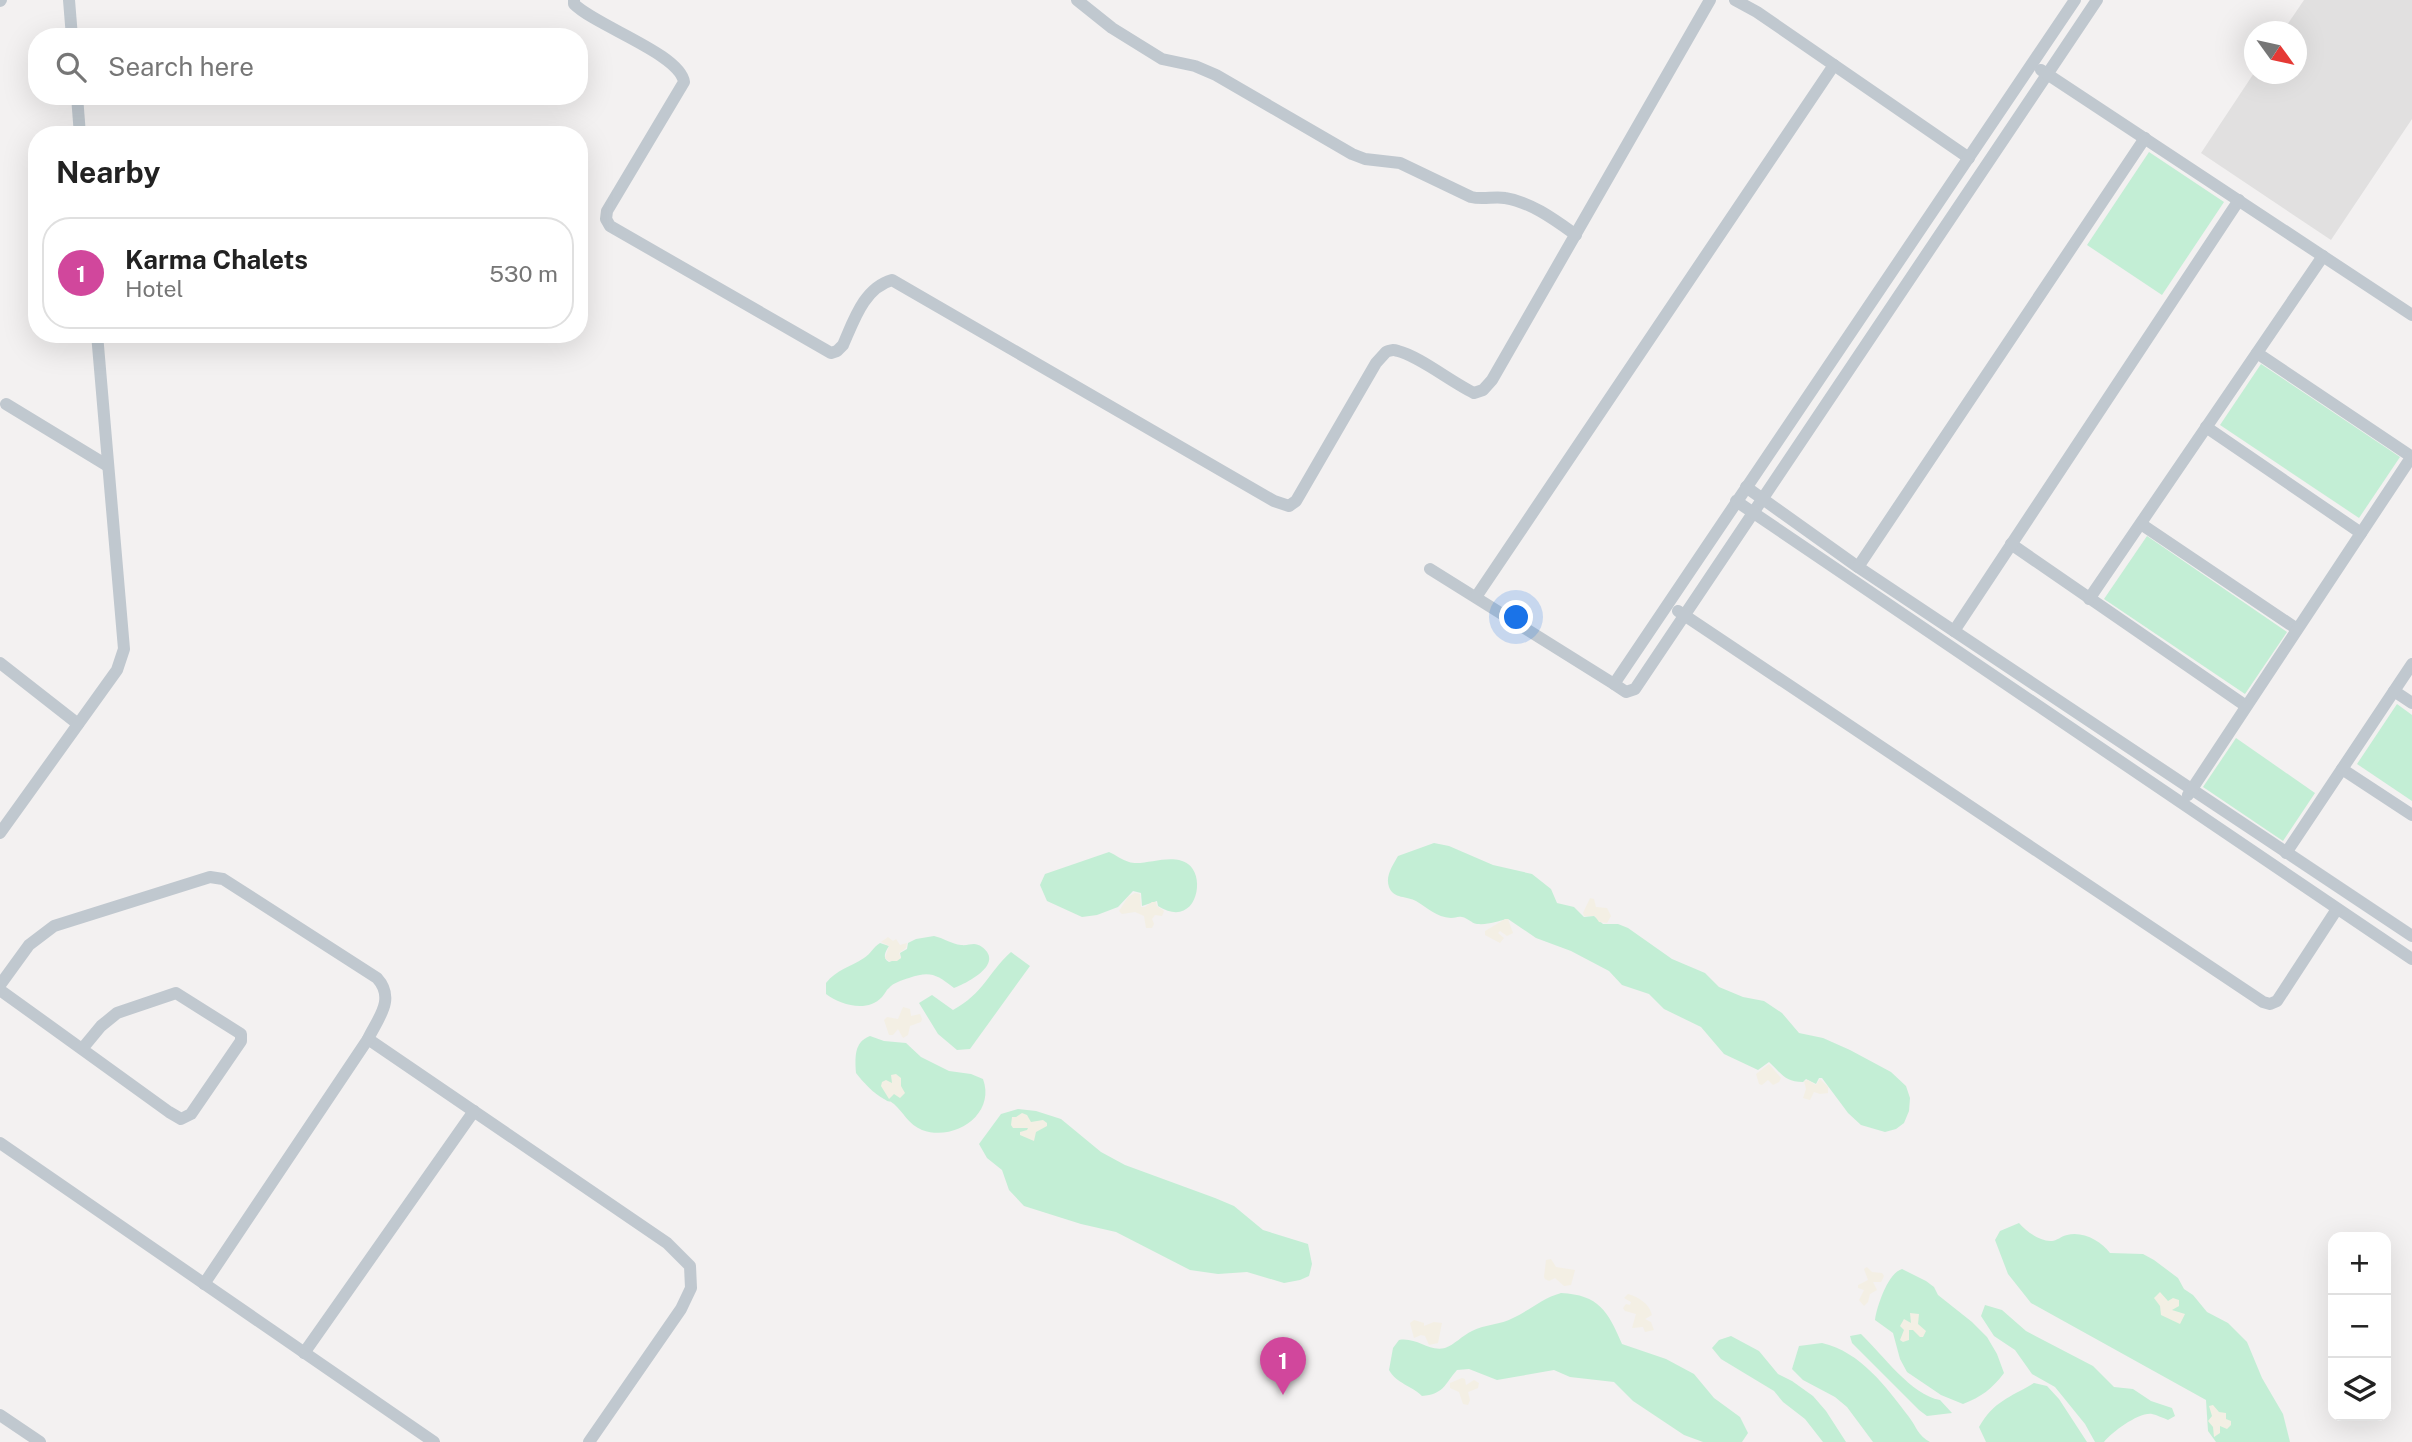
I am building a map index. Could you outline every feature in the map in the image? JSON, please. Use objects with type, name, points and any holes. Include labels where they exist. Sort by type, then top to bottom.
[{"type":"street","points":[[69,0],[71,28]]},
{"type":"street","points":[[574,0],[574,4],[586,15],[651,50],[678,68],[683,75],[684,82],[607,211],[606,219],[610,226],[831,352],[837,351],[843,345],[864,300],[873,289],[892,280],[1274,500],[1289,506],[1296,500],[1376,363],[1386,352],[1398,351],[1410,356],[1452,383],[1474,393],[1483,390],[1499,369],[1710,0]]},
{"type":"street","points":[[1077,0],[1112,28],[1162,60],[1195,66],[1216,75],[1352,154],[1365,159],[1400,163],[1481,200],[1504,197],[1524,204],[1576,234]]},
{"type":"street","points":[[1735,0],[1761,6],[1834,65],[1969,158]]},
{"type":"street","points":[[1614,684],[2075,0]]},
{"type":"street","points":[[1430,569],[1626,692],[1634,689],[2096,0]]},
{"type":"street","points":[[2032,64],[2412,315]]},
{"type":"street","points":[[1476,597],[1834,65]]},
{"type":"street","points":[[78,105],[79,126]]},
{"type":"street","points":[[1858,567],[2145,138]]},
{"type":"street","points":[[1954,631],[2239,200]]},
{"type":"street","points":[[2089,598],[2323,256]]},
{"type":"street","points":[[0,832],[117,670],[124,649],[98,343]]},
{"type":"street","points":[[2181,804],[2412,457],[2257,353]]},
{"type":"street","points":[[2,405],[108,466]]},
{"type":"street","points":[[2206,428],[2361,533]]},
{"type":"street","points":[[1746,487],[1858,567],[2412,936]]},
{"type":"street","points":[[1736,501],[2412,958]]},
{"type":"street","points":[[2141,524],[2297,629]]},
{"type":"street","points":[[2011,544],[2246,706]]},
{"type":"street","points":[[1669,604],[2263,1003],[2277,1001],[2337,909]]},
{"type":"street","points":[[0,663],[78,724]]},
{"type":"street","points":[[2286,853],[2412,664]]},
{"type":"street","points":[[2394,691],[2412,703]]},
{"type":"street","points":[[2342,769],[2412,815]]},
{"type":"street","points":[[82,1049],[101,1026],[117,1013],[176,993],[241,1034],[241,1041],[191,1114],[181,1119],[82,1049],[0,988],[29,945],[54,926],[210,877],[223,879],[377,978],[386,987],[387,999],[368,1039],[204,1284]]},
{"type":"street","points":[[368,1039],[667,1243],[690,1266],[691,1288],[681,1309],[589,1442]]},
{"type":"street","points":[[304,1353],[474,1111]]},
{"type":"street","points":[[0,1143],[434,1442]]},
{"type":"street","points":[[0,1415],[40,1442]]},
{"type":"shaded area","points":[[2304,0],[2412,0],[2412,119],[2331,240],[2201,153],[2247,84],[2307,84],[2307,21],[2290,21]]},
{"type":"green space","points":[[2149,152],[2224,202],[2162,295],[2087,245]]},
{"type":"green space","points":[[2261,364],[2400,457],[2359,518],[2220,425]]},
{"type":"green space","points":[[2147,536],[2287,632],[2245,694],[2104,599]]},
{"type":"green space","points":[[2397,704],[2412,715],[2412,801],[2357,764]]},
{"type":"green space","points":[[2236,738],[2315,793],[2283,841],[2203,787]]},
{"type":"green space","points":[[1434,843],[1449,846],[1493,865],[1532,874],[1551,889],[1557,903],[1574,907],[1584,917],[1594,916],[1603,924],[1618,924],[1628,928],[1672,959],[1705,973],[1719,987],[1743,997],[1764,1001],[1782,1013],[1799,1033],[1823,1038],[1891,1072],[1906,1086],[1910,1098],[1904,1123],[1885,1132],[1861,1125],[1848,1113],[1822,1078],[1819,1078],[1816,1084],[1806,1079],[1803,1082],[1792,1080],[1769,1062],[1758,1070],[1724,1054],[1701,1027],[1664,1009],[1649,994],[1622,985],[1609,971],[1571,951],[1536,938],[1508,919],[1481,924],[1462,917],[1446,917],[1436,914],[1413,899],[1394,894],[1388,879],[1398,856]]},
{"type":"green space","points":[[1109,852],[1135,863],[1174,859],[1188,864],[1197,879],[1194,899],[1189,907],[1171,912],[1158,906],[1157,901],[1142,906],[1141,893],[1133,891],[1118,907],[1082,917],[1047,901],[1040,885],[1045,874]]},
{"type":"green space","points":[[934,936],[958,944],[979,945],[988,953],[987,966],[975,977],[954,988],[933,975],[903,980],[869,1005],[846,1004],[826,994],[826,983],[830,979],[866,956],[880,943],[889,946],[885,957],[889,962],[901,958],[900,953],[907,949],[908,943]]},
{"type":"green space","points":[[1011,952],[1030,966],[970,1049],[957,1050],[938,1034],[919,1003],[932,995],[953,1010],[979,990]]},
{"type":"green space","points":[[870,1036],[884,1041],[906,1043],[921,1057],[949,1071],[971,1074],[983,1079],[984,1103],[978,1114],[970,1122],[947,1132],[935,1133],[913,1125],[894,1104],[876,1094],[856,1073],[858,1046]]},
{"type":"green space","points":[[1018,1109],[1036,1111],[1061,1119],[1101,1152],[1125,1165],[1234,1206],[1263,1230],[1308,1244],[1312,1264],[1309,1276],[1284,1283],[1247,1272],[1218,1274],[1190,1270],[1116,1232],[1024,1206],[1009,1190],[1002,1170],[987,1158],[979,1144],[1001,1114]]},
{"type":"green space","points":[[2019,1223],[2038,1238],[2047,1241],[2079,1234],[2097,1241],[2110,1253],[2143,1254],[2178,1278],[2184,1289],[2193,1295],[2207,1312],[2228,1323],[2247,1342],[2262,1378],[2283,1414],[2290,1442],[2216,1442],[2208,1431],[2206,1400],[2031,1303],[2008,1274],[1995,1240],[2000,1231]]},
{"type":"green space","points":[[1902,1269],[1934,1287],[1938,1295],[1987,1337],[2004,1373],[1981,1395],[1963,1404],[1941,1395],[1907,1372],[1900,1359],[1893,1333],[1875,1320],[1888,1283]]},
{"type":"green space","points":[[1561,1293],[1574,1294],[1593,1301],[1607,1314],[1622,1344],[1666,1359],[1694,1374],[1714,1398],[1740,1417],[1748,1433],[1742,1442],[1703,1442],[1684,1435],[1633,1401],[1614,1382],[1570,1377],[1554,1370],[1497,1380],[1469,1369],[1457,1370],[1439,1391],[1422,1396],[1389,1370],[1393,1348],[1399,1340],[1445,1348],[1472,1331],[1508,1320]]},
{"type":"green space","points":[[1985,1305],[2002,1310],[2026,1331],[2093,1366],[2114,1387],[2133,1389],[2151,1401],[2172,1408],[2175,1416],[2168,1420],[2152,1414],[2140,1416],[2119,1428],[2104,1442],[2095,1442],[2085,1424],[2055,1387],[2032,1374],[2015,1350],[1994,1336],[1981,1316]]},
{"type":"green space","points":[[1861,1334],[1908,1382],[1929,1397],[1940,1400],[1952,1413],[1927,1416],[1919,1410],[1852,1343],[1850,1336]]},
{"type":"green space","points":[[1731,1336],[1759,1351],[1778,1374],[1813,1396],[1846,1442],[1823,1442],[1805,1419],[1783,1402],[1774,1391],[1721,1359],[1712,1348],[1719,1340]]},
{"type":"green space","points":[[1822,1343],[1861,1362],[1882,1383],[1920,1434],[1930,1442],[1873,1442],[1847,1407],[1835,1397],[1803,1380],[1792,1369],[1799,1346]]},
{"type":"green space","points":[[2034,1383],[2047,1386],[2059,1399],[2087,1442],[1986,1442],[1979,1427],[1990,1411]]},
{"type":"sand","points":[[1135,893],[1140,894],[1141,907],[1156,902],[1164,911],[1162,916],[1155,915],[1152,919],[1152,928],[1146,928],[1144,916],[1135,912],[1122,914],[1119,911],[1128,897]]},
{"type":"sand","points":[[1590,898],[1594,899],[1596,907],[1607,908],[1611,916],[1607,923],[1599,922],[1595,916],[1584,916]]},
{"type":"sand","points":[[1508,919],[1513,933],[1507,936],[1500,931],[1498,933],[1504,938],[1500,943],[1485,935],[1485,931]]},
{"type":"sand","points":[[888,937],[893,941],[896,939],[900,945],[907,943],[906,948],[899,953],[901,958],[897,961],[885,958],[889,946],[881,942]]},
{"type":"sand","points":[[903,1007],[910,1009],[911,1016],[920,1014],[921,1022],[910,1026],[908,1035],[903,1038],[898,1029],[893,1035],[889,1035],[884,1020],[887,1017],[898,1019]]},
{"type":"sand","points":[[1769,1064],[1781,1078],[1779,1082],[1773,1085],[1768,1080],[1762,1085],[1759,1084],[1756,1074]]},
{"type":"sand","points":[[896,1074],[901,1078],[905,1093],[900,1098],[894,1094],[889,1099],[881,1086],[882,1082],[886,1080],[892,1083],[891,1075]]},
{"type":"sand","points":[[1820,1079],[1828,1087],[1828,1093],[1814,1092],[1810,1100],[1803,1098],[1806,1089],[1804,1081],[1808,1080],[1816,1085]]},
{"type":"sand","points":[[1022,1113],[1027,1115],[1031,1122],[1043,1120],[1047,1123],[1047,1126],[1036,1132],[1034,1141],[1020,1135],[1020,1132],[1028,1128],[1013,1128],[1011,1125],[1012,1117]]},
{"type":"sand","points":[[1551,1259],[1556,1267],[1575,1270],[1571,1285],[1564,1286],[1555,1278],[1549,1281],[1545,1279],[1546,1260]]},
{"type":"sand","points":[[1867,1267],[1884,1276],[1881,1282],[1873,1282],[1877,1290],[1870,1294],[1864,1306],[1859,1300],[1864,1290],[1858,1288],[1858,1285],[1868,1280],[1864,1269]]},
{"type":"sand","points":[[2160,1292],[2168,1301],[2173,1298],[2179,1300],[2179,1306],[2172,1310],[2185,1314],[2180,1324],[2161,1315],[2160,1306],[2154,1298]]},
{"type":"sand","points":[[1628,1294],[1646,1304],[1652,1315],[1645,1319],[1651,1322],[1654,1330],[1645,1332],[1643,1327],[1632,1328],[1636,1314],[1623,1308],[1626,1304],[1630,1305],[1631,1302],[1624,1298]]},
{"type":"sand","points":[[1910,1313],[1919,1314],[1918,1324],[1926,1331],[1923,1337],[1920,1337],[1913,1330],[1909,1330],[1909,1340],[1903,1342],[1900,1340],[1904,1330],[1900,1326],[1904,1319],[1911,1323]]},
{"type":"sand","points":[[1414,1320],[1424,1323],[1424,1326],[1434,1322],[1442,1323],[1438,1343],[1429,1345],[1425,1336],[1421,1335],[1414,1338],[1410,1323]]},
{"type":"sand","points":[[1465,1379],[1466,1385],[1474,1380],[1479,1383],[1478,1388],[1468,1392],[1468,1405],[1463,1404],[1459,1392],[1450,1388],[1450,1383]]},
{"type":"sand","points":[[2213,1405],[2219,1412],[2226,1413],[2226,1419],[2231,1421],[2227,1429],[2220,1426],[2220,1433],[2214,1437],[2213,1427],[2208,1421],[2212,1416],[2209,1406]]},
{"type":"place","name":"Karma Chalets","points":[[1283,1395]]}]
